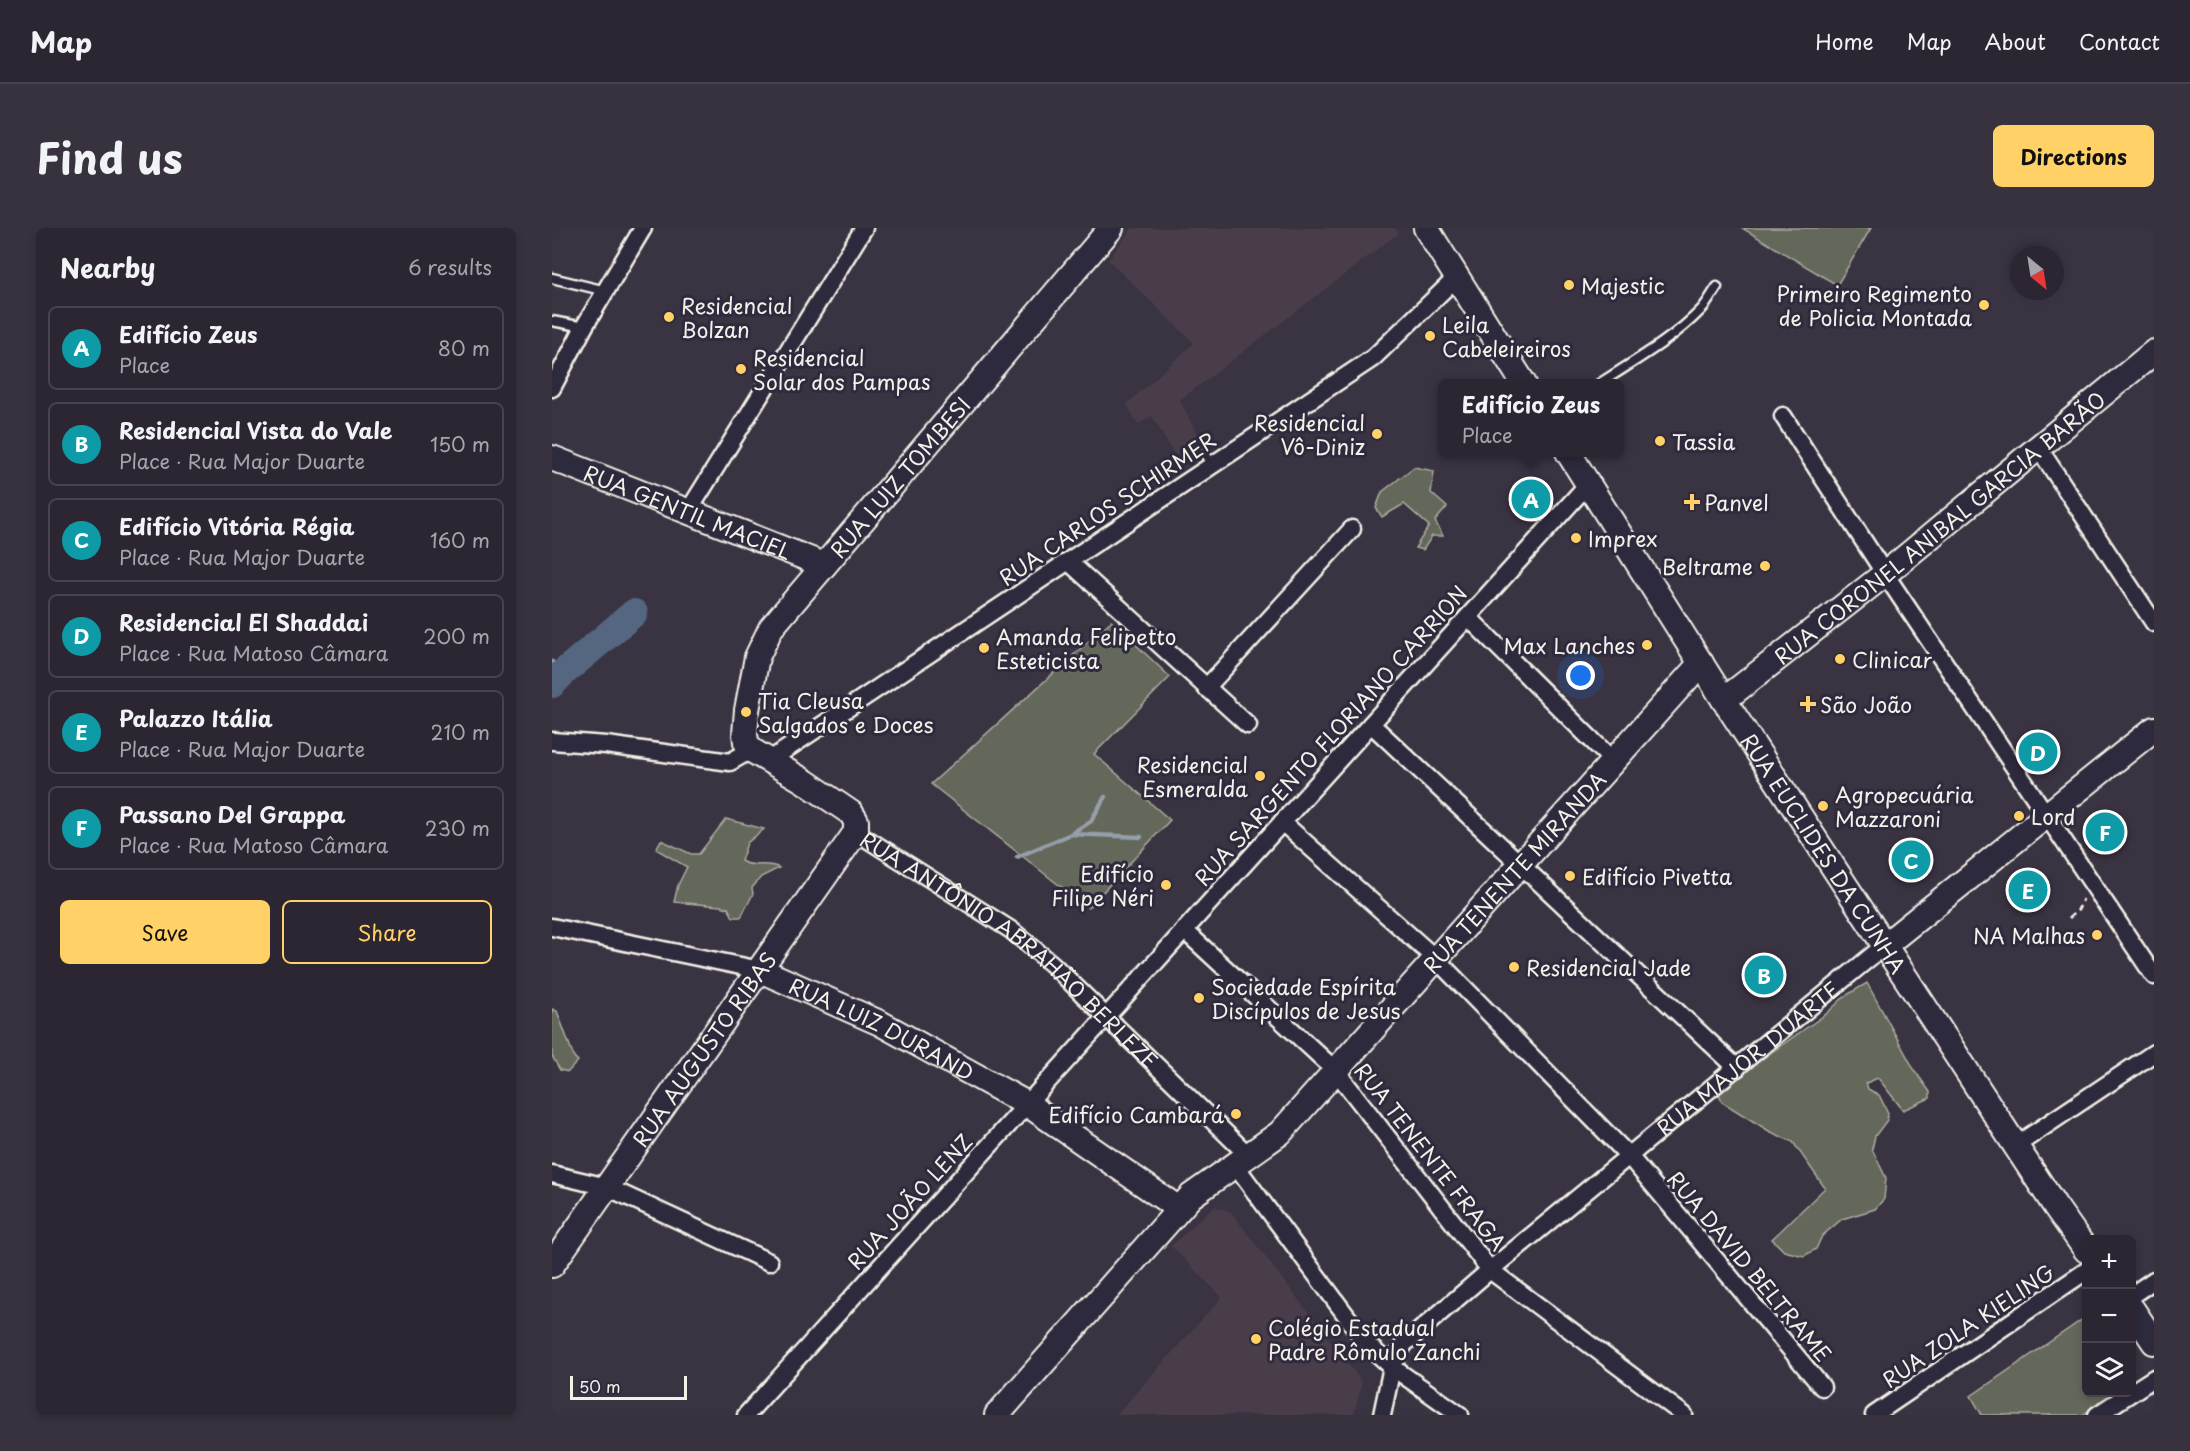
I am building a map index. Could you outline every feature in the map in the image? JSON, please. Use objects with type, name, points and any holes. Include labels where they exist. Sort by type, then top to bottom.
[{"type":"street","points":[[552,388],[584,327],[643,228]]},
{"type":"street","points":[[688,512],[864,228]]},
{"type":"street","name":"RUA LUIZ TOMBESI","points":[[760,755],[746,742],[747,711],[757,657],[771,627],[1111,228]]},
{"type":"street","points":[[1426,228],[1521,379]]},
{"type":"street","name":"RUA CARLOS SCHIRMER","points":[[760,755],[1068,561],[1209,459],[1373,358],[1457,277]]},
{"type":"street","name":"RUA CORONEL ANIBAL GARCIA BARÃO","points":[[1724,700],[1885,574],[2154,352]]},
{"type":"street","points":[[1783,416],[1885,574],[2154,976]]},
{"type":"street","points":[[2038,447],[2154,623]]},
{"type":"street","name":"RUA EUCLIDES DA CUNHA","points":[[1571,457],[1724,700],[2015,1146],[2082,1244]]},
{"type":"street","name":"RUA GENTIL MACIEL","points":[[552,458],[824,565]]},
{"type":"street","name":"RUA SARGENTO FLORIANO CARRION","points":[[1106,1017],[1588,484]]},
{"type":"street","points":[[1206,688],[1352,529]]},
{"type":"street","points":[[1068,561],[1248,725]]},
{"type":"street","points":[[1468,616],[1613,761]]},
{"type":"street","name":"RUA TENENTE MIRANDA","points":[[997,1415],[1199,1189],[1280,1133],[1701,663]]},
{"type":"street","points":[[1371,724],[1522,863],[1737,1068]]},
{"type":"street","name":"RUA MAJOR DUARTE","points":[[1382,1415],[1392,1367],[1404,1344],[1490,1270],[1885,945],[2154,729]]},
{"type":"street","points":[[552,741],[606,745],[730,762],[760,755]]},
{"type":"street","name":"RUA ANTÔNIO ABRAHÃO BERLEZE","points":[[760,755],[851,813],[856,821],[856,832],[1011,930],[1052,964],[1106,1017],[1242,1160]]},
{"type":"street","name":"RUA DAVID BELTRAME","points":[[1282,822],[1436,959],[1629,1156],[1822,1387]]},
{"type":"street","name":"RUA AUGUSTO RIBAS","points":[[552,1265],[856,832]]},
{"type":"street","name":"RUA LUIZ DURAND","points":[[552,927],[760,970],[884,1025],[1027,1104],[1179,1209]]},
{"type":"street","name":"RUA TENENTE FRAGA","points":[[1184,930],[1336,1071],[1490,1270],[1684,1415]]},
{"type":"street","name":"RUA JOÃO LENZ","points":[[746,1415],[1106,1017]]},
{"type":"street","points":[[2015,1146],[2154,1053]]},
{"type":"street","points":[[1242,1160],[1368,1345],[1392,1367],[1460,1415]]},
{"type":"street","points":[[552,1174],[608,1187],[769,1262]]},
{"type":"street","name":"RUA ZOLA KIELING","points":[[1874,1415],[2082,1274]]},
{"type":"street","points":[[2136,1292],[2154,1280]]},
{"type":"street","points":[[2136,1310],[2154,1324]]},
{"type":"street","points":[[2136,1313],[2154,1342]]},
{"type":"street","points":[[2097,1415],[2154,1378]]},
{"type":"lane","points":[[552,278],[606,291]]},
{"type":"lane","points":[[1606,379],[1683,326],[1703,309],[1717,287]]},
{"type":"lane","points":[[552,321],[584,327]]},
{"type":"path","points":[[2069,918],[2078,910],[2083,899]]},
{"type":"shaded area","points":[[1132,228],[1395,228],[1399,233],[1180,400],[1194,428],[1209,450],[1181,467],[1152,416],[1138,425],[1127,404],[1194,343],[1108,260]]},
{"type":"shaded area","name":"Colégio Estadual Padre Rômulo Zanchi","points":[[1214,1206],[1231,1212],[1362,1382],[1354,1415],[1116,1415],[1222,1297],[1171,1246]]},
{"type":"green space","points":[[1742,228],[1871,228],[1837,285]]},
{"type":"green space","points":[[1414,467],[1434,471],[1431,493],[1447,507],[1435,521],[1443,536],[1432,536],[1423,550],[1415,548],[1429,526],[1404,504],[1382,517],[1376,508],[1382,492]]},
{"type":"green space","points":[[1111,621],[1170,677],[1094,754],[1170,820],[1088,908],[931,784]]},
{"type":"green space","points":[[726,819],[764,829],[747,843],[741,861],[779,868],[761,877],[752,888],[753,894],[741,917],[733,917],[728,908],[721,906],[674,902],[678,885],[687,867],[656,849],[661,840],[691,854],[699,854]]},
{"type":"green space","points":[[1867,983],[1915,1071],[1930,1092],[1930,1098],[1903,1110],[1878,1078],[1866,1083],[1868,1089],[1879,1095],[1888,1113],[1887,1120],[1875,1136],[1872,1149],[1886,1178],[1884,1199],[1875,1209],[1842,1219],[1822,1236],[1816,1249],[1804,1256],[1784,1251],[1772,1239],[1825,1188],[1793,1142],[1769,1131],[1722,1102],[1718,1090],[1826,1014],[1845,996]]},
{"type":"green space","points":[[552,1009],[557,1011],[574,1057],[578,1061],[568,1072],[560,1070],[552,1056]]},
{"type":"green space","points":[[2082,1320],[2082,1397],[2109,1397],[2082,1415],[1982,1415],[1971,1396]]},
{"type":"waterway","points":[[552,684],[634,613]]},
{"type":"waterway","points":[[552,662],[564,672]]},
{"type":"waterway","points":[[1071,834],[1091,821],[1105,797]]},
{"type":"waterway","points":[[1017,857],[1071,834],[1141,837]]},
{"type":"place","name":"Majestic","points":[[1569,285]]},
{"type":"place","name":"Primeiro Regimento de Policia Montada","points":[[1984,305]]},
{"type":"place","name":"Residencial Bolzan","points":[[669,317]]},
{"type":"place","name":"Leila Cabeleireiros","points":[[1430,336]]},
{"type":"place","name":"Residencial Solar dos Pampas","points":[[741,369]]},
{"type":"place","name":"Residencial Vô-Diniz","points":[[1377,434]]},
{"type":"place","name":"Tassia","points":[[1660,441]]},
{"type":"place","name":"Edifício Zeus","points":[[1531,499]]},
{"type":"place","name":"Panvel","points":[[1692,502]]},
{"type":"place","name":"Imprex","points":[[1576,538]]},
{"type":"place","name":"Beltrame","points":[[1765,566]]},
{"type":"place","name":"Max Lanches","points":[[1647,645]]},
{"type":"place","name":"Amanda Felipetto Esteticista","points":[[984,648]]},
{"type":"place","name":"Clinicar","points":[[1840,659]]},
{"type":"place","name":"São João","points":[[1808,704]]},
{"type":"place","name":"Tia Cleusa Salgados e Doces","points":[[746,712]]},
{"type":"place","name":"Residencial El Shaddai","points":[[2038,752]]},
{"type":"place","name":"Residencial Esmeralda","points":[[1260,776]]},
{"type":"place","name":"Agropecuária Mazzaroni","points":[[1823,806]]},
{"type":"place","name":"Lord","points":[[2019,816]]},
{"type":"place","name":"Passano Del Grappa","points":[[2105,832]]},
{"type":"place","name":"Edifício Vitória Régia","points":[[1911,860]]},
{"type":"place","name":"Edifício Pivetta","points":[[1570,876]]},
{"type":"place","name":"Edifício Filipe Néri","points":[[1166,885]]},
{"type":"place","name":"Palazzo Itália","points":[[2028,890]]},
{"type":"place","name":"NA Malhas","points":[[2097,935]]},
{"type":"place","name":"Residencial Jade","points":[[1514,967]]},
{"type":"place","name":"Residencial Vista do Vale","points":[[1764,975]]},
{"type":"place","name":"Sociedade Espírita Discípulos de Jesus","points":[[1199,998]]},
{"type":"place","name":"Edifício Cambará","points":[[1236,1114]]},
{"type":"place","name":"Colégio Estadual Padre Rômulo Zanchi","points":[[1256,1339]]}]
